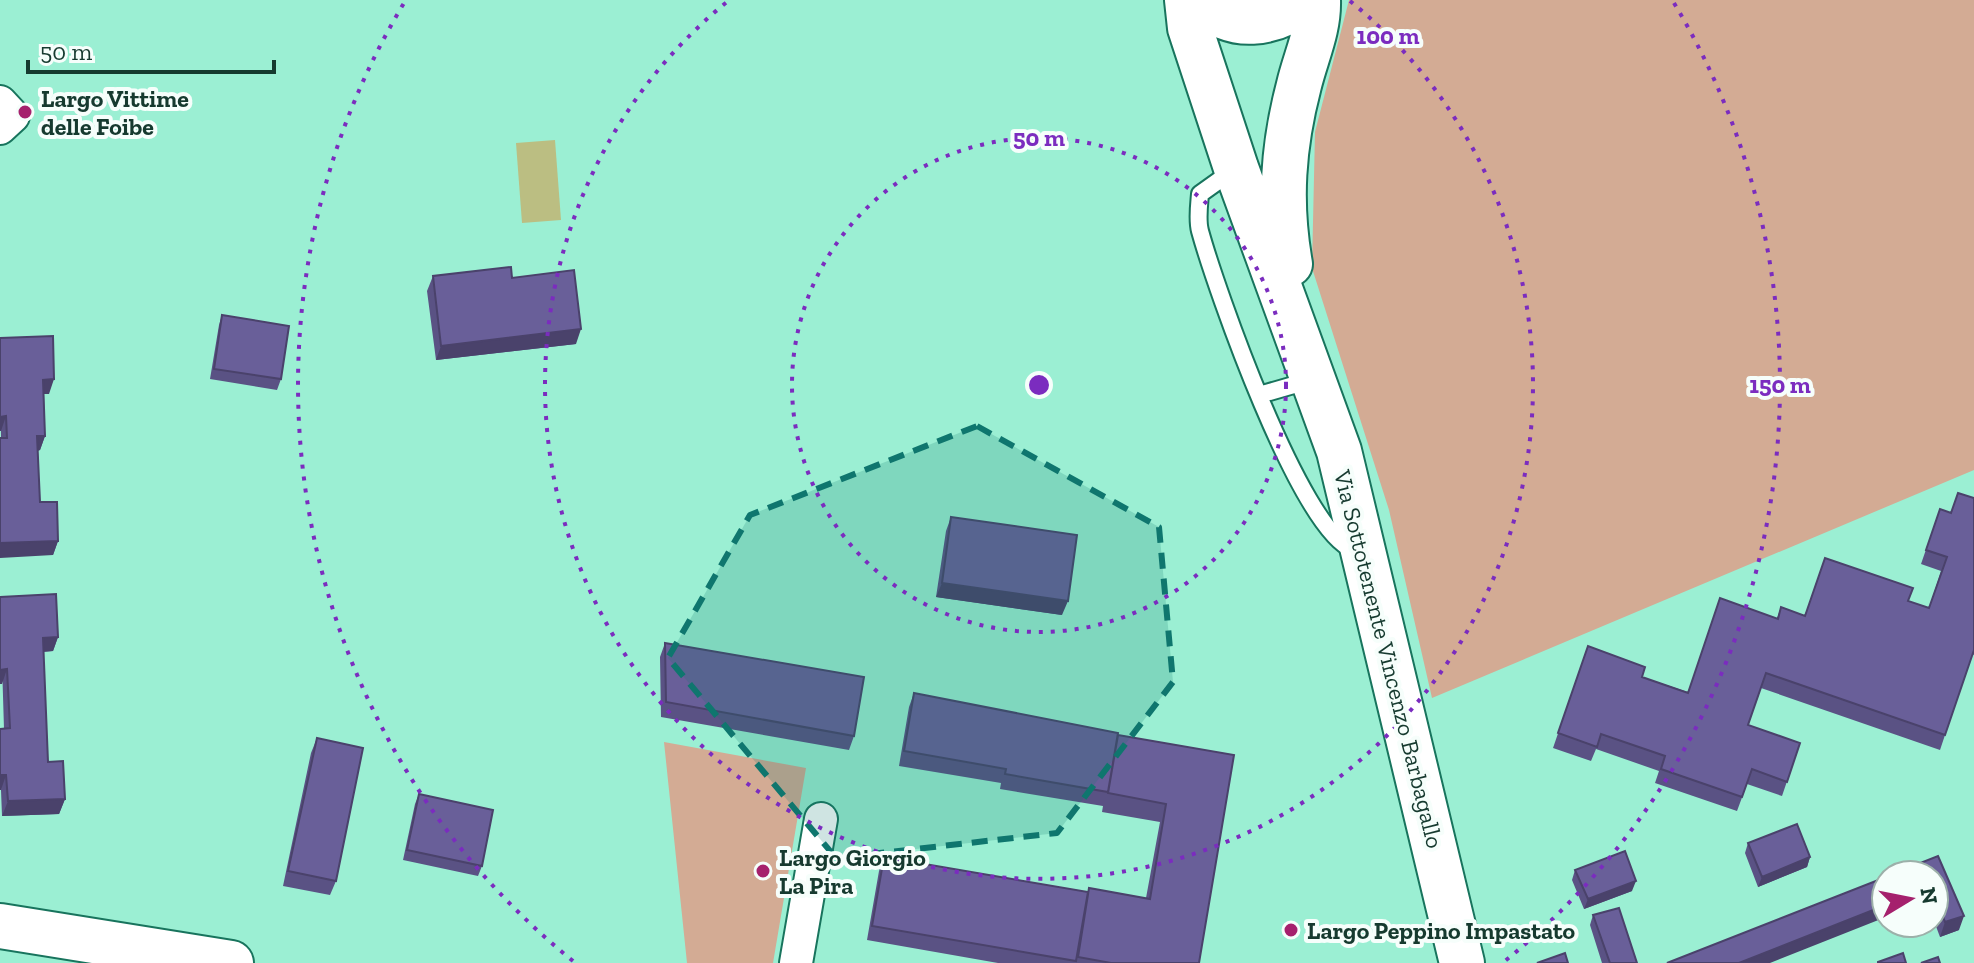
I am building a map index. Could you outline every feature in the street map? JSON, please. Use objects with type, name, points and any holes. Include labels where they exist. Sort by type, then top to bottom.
[{"type":"street","points":[[1187,0],[1190,28],[1236,168],[1310,368]]},
{"type":"street","points":[[1202,0],[1209,8],[1232,20],[1258,23],[1283,16],[1305,0]]},
{"type":"street","points":[[1310,368],[1284,221],[1283,154],[1299,83],[1319,21],[1318,0]]},
{"type":"street","points":[[0,102],[13,116],[0,128]]},
{"type":"street","name":"Via Sottotenente Vincenzo Barbagallo","points":[[1310,368],[1339,451],[1462,963]]},
{"type":"street","points":[[796,963],[821,819]]},
{"type":"street","points":[[3,925],[70,951],[231,963]]},
{"type":"lane","points":[[1236,168],[1200,194],[1199,227],[1259,395],[1289,464],[1329,529],[1345,546],[1365,553]]},
{"type":"lane","points":[[1259,395],[1310,368]]},
{"type":"highlighted area","points":[[977,426],[1159,527],[1173,682],[1057,833],[836,858],[668,658],[750,515]]},
{"type":"shaded area","points":[[1349,0],[1974,0],[1974,470],[1432,698],[1389,510],[1312,268],[1315,132]]},
{"type":"shaded area","points":[[555,140],[561,220],[522,223],[516,143]]},
{"type":"shaded area","name":"Largo Giorgio La Pira","points":[[664,742],[806,768],[773,963],[687,963]]},
{"type":"building","points":[[511,267],[512,278],[574,270],[581,329],[441,346],[433,276]]},
{"type":"building","points":[[222,315],[289,326],[281,379],[214,369]]},
{"type":"building","points":[[53,336],[54,379],[43,380],[45,436],[37,436],[40,502],[57,502],[58,541],[0,543],[0,438],[7,438],[6,416],[0,417],[0,338]]},
{"type":"building","points":[[1958,493],[1974,498],[1974,650],[1945,735],[1766,673],[1748,725],[1800,743],[1787,782],[1752,769],[1742,797],[1661,769],[1665,756],[1601,734],[1597,747],[1558,733],[1588,646],[1645,667],[1642,677],[1688,693],[1720,598],[1778,619],[1781,607],[1805,616],[1825,558],[1913,588],[1908,601],[1929,608],[1947,557],[1926,550],[1940,509],[1951,513]]},
{"type":"building","points":[[951,517],[1077,535],[1068,601],[942,583]]},
{"type":"building","points":[[56,594],[58,637],[43,638],[48,762],[63,761],[65,799],[8,801],[6,775],[0,775],[0,729],[10,728],[7,669],[0,670],[0,597]]},
{"type":"building","points":[[665,643],[864,677],[854,736],[666,702]]},
{"type":"building","points":[[914,693],[1118,733],[1108,792],[1005,774],[1006,769],[904,751]]},
{"type":"building","points":[[1118,735],[1234,755],[1199,963],[1111,963],[1078,957],[1089,888],[1150,899],[1166,804],[1108,793]]},
{"type":"building","points":[[317,738],[363,748],[336,881],[288,871]]},
{"type":"building","points":[[419,794],[493,810],[482,866],[407,850]]},
{"type":"building","points":[[1797,824],[1810,857],[1762,877],[1748,843]]},
{"type":"building","points":[[1625,851],[1636,881],[1588,899],[1575,870]]},
{"type":"building","points":[[884,857],[1088,892],[1076,961],[872,926]]},
{"type":"building","points":[[1870,883],[1870,911],[1739,963],[1667,963]]},
{"type":"building","points":[[1950,884],[1964,916],[1950,920]]},
{"type":"building","points":[[1619,908],[1637,963],[1610,963],[1593,915]]},
{"type":"building","points":[[1565,953],[1568,963],[1537,963]]},
{"type":"building","points":[[1903,953],[1906,963],[1878,963],[1878,962]]},
{"type":"building","points":[[1938,957],[1940,963],[1921,963]]},
{"type":"place","name":"Largo Vittime delle Foibe","points":[[25,112]]},
{"type":"place","name":"Largo Giorgio La Pira","points":[[763,871]]},
{"type":"place","name":"Largo Peppino Impastato","points":[[1291,930]]}]
